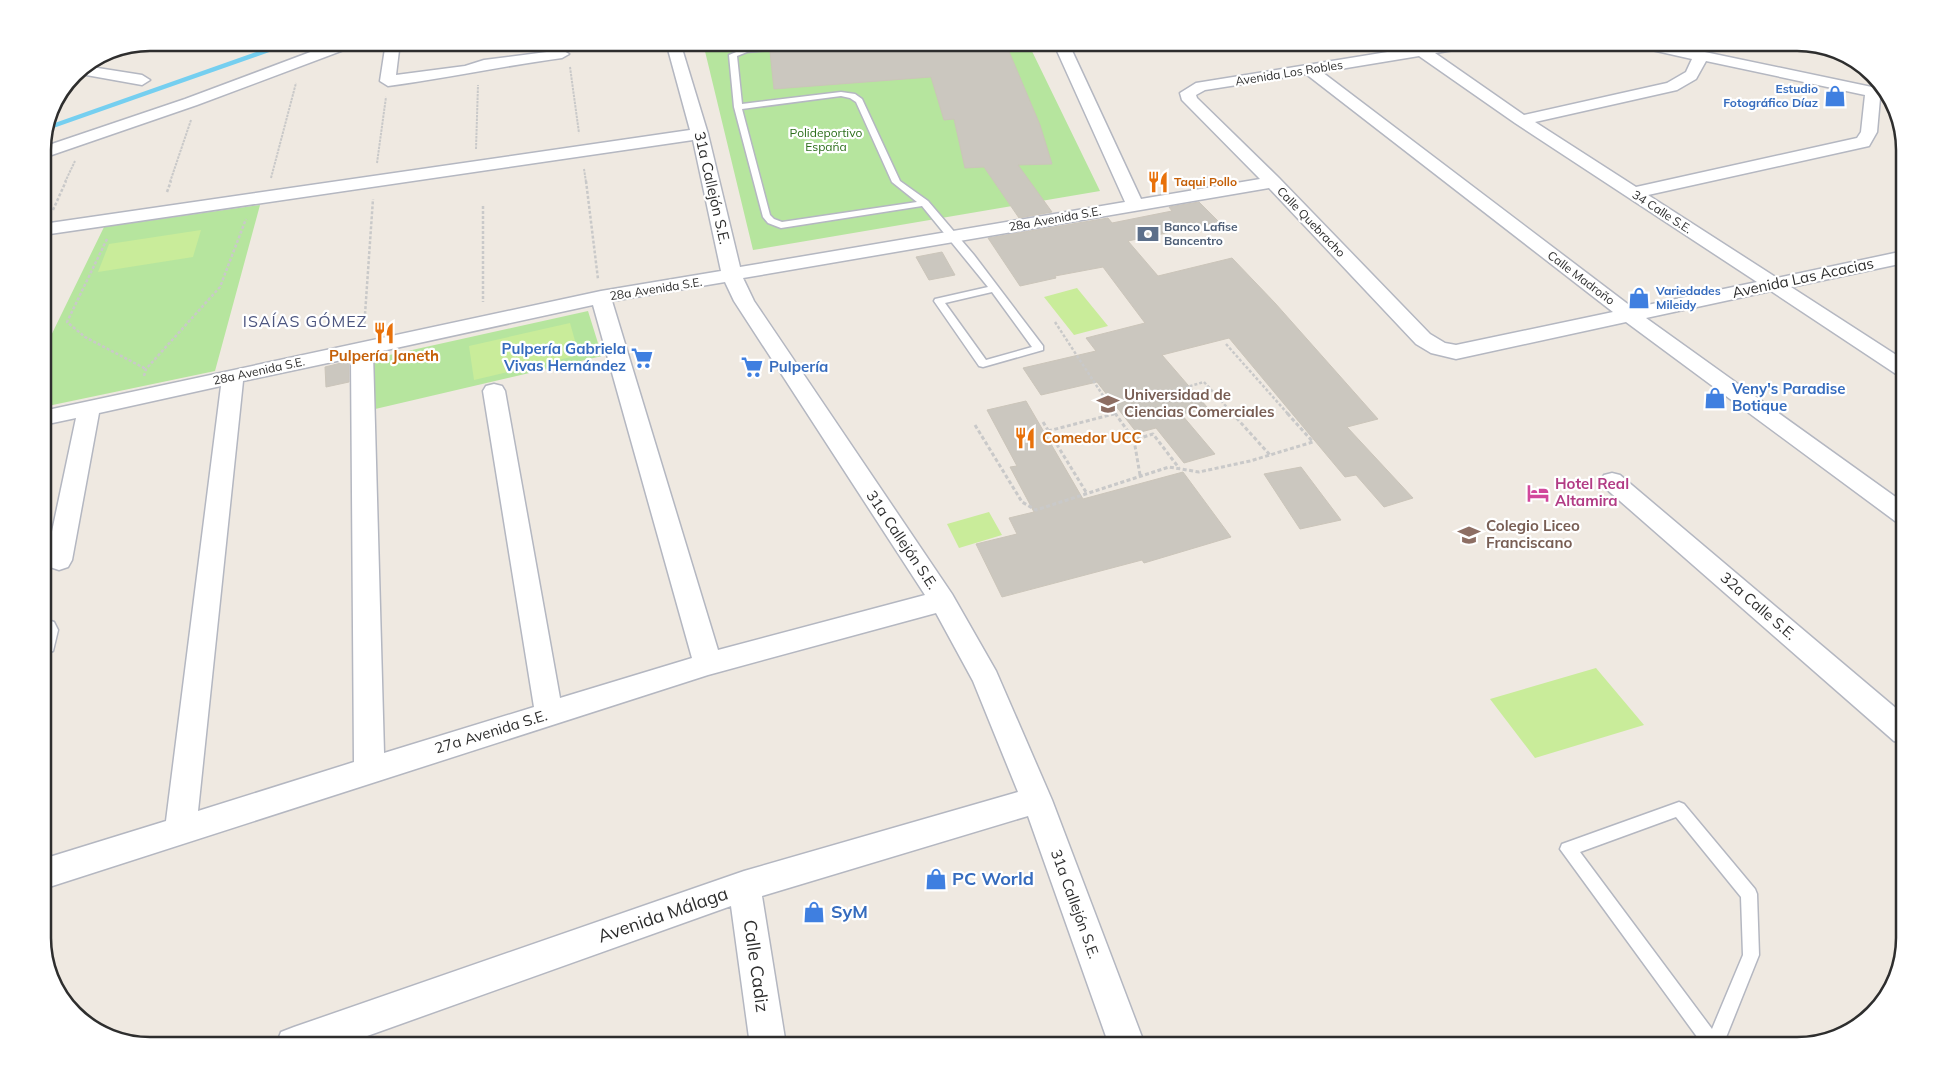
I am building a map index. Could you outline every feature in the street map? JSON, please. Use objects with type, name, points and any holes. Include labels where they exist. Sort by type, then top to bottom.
[{"type":"street","points":[[51,150],[191,102],[329,51]]},
{"type":"street","points":[[391,51],[388,81],[484,64],[562,54]]},
{"type":"street","name":"31a Callejón S.E.","points":[[676,51],[700,134],[732,275],[744,300],[943,602],[986,679],[1037,800],[1124,1037]]},
{"type":"street","points":[[1064,51],[1135,205]]},
{"type":"street","name":"Avenida Los Robles","points":[[1188,94],[1201,86],[1422,51]]},
{"type":"street","name":"34 Calle S.E.","points":[[1422,51],[1521,120],[1896,364]]},
{"type":"street","points":[[1680,51],[1877,92]]},
{"type":"street","points":[[1521,120],[1672,87],[1687,81],[1693,75],[1701,55]]},
{"type":"street","name":"Calle Madroño","points":[[1310,70],[1629,315],[1896,509]]},
{"type":"street","points":[[90,72],[142,80]]},
{"type":"street","name":"Calle Quebracho","points":[[1188,94],[1190,100],[1273,182],[1423,340],[1438,348]]},
{"type":"street","points":[[1632,193],[1863,142],[1869,132],[1880,96]]},
{"type":"street","points":[[51,228],[700,134]]},
{"type":"street","name":"28a Avenida S.E.","points":[[51,416],[601,297],[1273,182]]},
{"type":"street","name":"Avenida Las Acacias","points":[[1438,348],[1456,352],[1896,259]]},
{"type":"street","points":[[601,297],[708,664]]},
{"type":"street","points":[[362,349],[361,432],[369,696],[369,770]]},
{"type":"street","points":[[180,830],[233,377]]},
{"type":"street","points":[[494,391],[549,714]]},
{"type":"street","points":[[59,560],[89,408]]},
{"type":"street","name":"32a Calle S.E.","points":[[1612,481],[1896,725]]},
{"type":"street","name":"27a Avenida S.E.","points":[[51,871],[708,664],[943,602]]},
{"type":"street","name":"Avenida Málaga","points":[[319,1037],[744,886],[1037,800]]},
{"type":"street","name":"Calle Cadiz","points":[[744,886],[767,1037]]},
{"type":"lane","points":[[743,51],[733,55],[738,107],[766,215],[771,221],[781,225],[925,203]]},
{"type":"lane","points":[[738,107],[841,94],[852,96],[859,101],[896,182],[904,190],[925,203],[994,288],[1040,348],[982,364],[939,302],[994,288]]},
{"type":"lane","points":[[1707,1037],[1568,849],[1679,809],[1749,894],[1751,955],[1718,1037]]},
{"type":"path","points":[[562,54],[570,66],[601,297]]},
{"type":"path","points":[[138,398],[146,369],[220,287],[246,218],[266,196],[299,70],[295,64]]},
{"type":"path","points":[[475,67],[478,69],[476,167]]},
{"type":"path","points":[[362,349],[374,182],[388,81]]},
{"type":"path","points":[[160,211],[196,105],[191,102]]},
{"type":"path","points":[[51,212],[82,146],[78,141]]},
{"type":"path","points":[[483,206],[483,323]]},
{"type":"path","points":[[119,217],[67,322],[85,338],[146,369]]},
{"type":"path","points":[[1055,322],[1086,366],[1114,414],[1134,440],[1140,475]]},
{"type":"path","points":[[974,425],[1022,502],[1036,510],[1086,492],[1169,467],[1199,472],[1270,455],[1313,442],[1226,344]]},
{"type":"path","points":[[1156,396],[1204,382],[1270,455]]},
{"type":"path","points":[[1048,431],[1114,414]]},
{"type":"path","points":[[1043,422],[1069,461],[1086,492]]},
{"type":"path","points":[[1134,440],[1153,434],[1180,469]]},
{"type":"green space","name":"Polideportivo España","points":[[705,51],[1032,51],[1100,191],[753,250]]},
{"type":"green space","points":[[260,205],[215,371],[51,405],[51,336],[104,227]]},
{"type":"green space","points":[[201,230],[193,257],[98,272],[109,244]]},
{"type":"green space","points":[[1077,288],[1108,326],[1074,335],[1044,297]]},
{"type":"green space","points":[[588,311],[602,356],[371,410],[367,360]]},
{"type":"green space","points":[[570,323],[579,355],[474,380],[469,346]]},
{"type":"green space","points":[[989,512],[1002,535],[959,548],[947,524]]},
{"type":"green space","points":[[1596,668],[1644,725],[1535,758],[1490,699]]},
{"type":"building","points":[[1009,51],[1040,125],[1052,164],[1018,165],[1052,212],[1019,218],[984,167],[965,168],[954,119],[944,120],[931,77],[774,89],[770,52]]},
{"type":"building","points":[[1199,202],[1219,222],[1128,241],[1158,276],[1232,258],[1275,303],[1378,419],[1347,427],[1413,498],[1384,507],[1356,475],[1345,477],[1229,338],[1162,355],[1207,407],[1182,415],[1215,454],[1184,463],[1156,428],[1137,433],[1097,382],[1041,395],[1023,368],[1096,351],[1086,338],[1145,323],[1103,267],[1055,276],[1056,278],[1020,286],[988,238],[1108,218],[1112,223],[1172,211],[1169,207]]},
{"type":"building","points":[[942,252],[955,275],[929,280],[916,257]]},
{"type":"building","points":[[349,361],[349,382],[326,387],[325,367]]},
{"type":"building","points":[[1026,401],[1083,499],[1183,472],[1231,537],[1144,563],[1142,560],[1002,597],[976,544],[1017,534],[1009,518],[1034,512],[1010,467],[1017,466],[987,410]]},
{"type":"building","points":[[1301,467],[1341,520],[1300,529],[1264,474]]},
{"type":"waterway","points":[[55,125],[265,51]]},
{"type":"place","name":"Estudio Fotográfico Díaz","points":[[1835,96]]},
{"type":"place","name":"Taqui Pollo","points":[[1158,182]]},
{"type":"place","name":"Banco Lafise Bancentro","points":[[1148,234]]},
{"type":"place","name":"Variedades Mileidy","points":[[1639,298]]},
{"type":"place","name":"Pulpería Janeth","points":[[384,333]]},
{"type":"place","name":"Pulpería Gabriela Vivas Hernández","points":[[642,358]]},
{"type":"place","name":"Pulpería","points":[[752,367]]},
{"type":"place","name":"Veny's Paradise Botique","points":[[1715,398]]},
{"type":"place","name":"Universidad de Ciencias Comerciales","points":[[1108,404]]},
{"type":"place","name":"Comedor UCC","points":[[1025,438]]},
{"type":"place","name":"Hotel Real Altamira","points":[[1538,493]]},
{"type":"place","name":"Colegio Liceo Franciscano","points":[[1469,535]]},
{"type":"place","name":"PC World","points":[[936,879]]},
{"type":"place","name":"SyM","points":[[814,912]]},
{"type":"district","name":"ISAÍAS GÓMEZ","points":[[305,321]]}]
